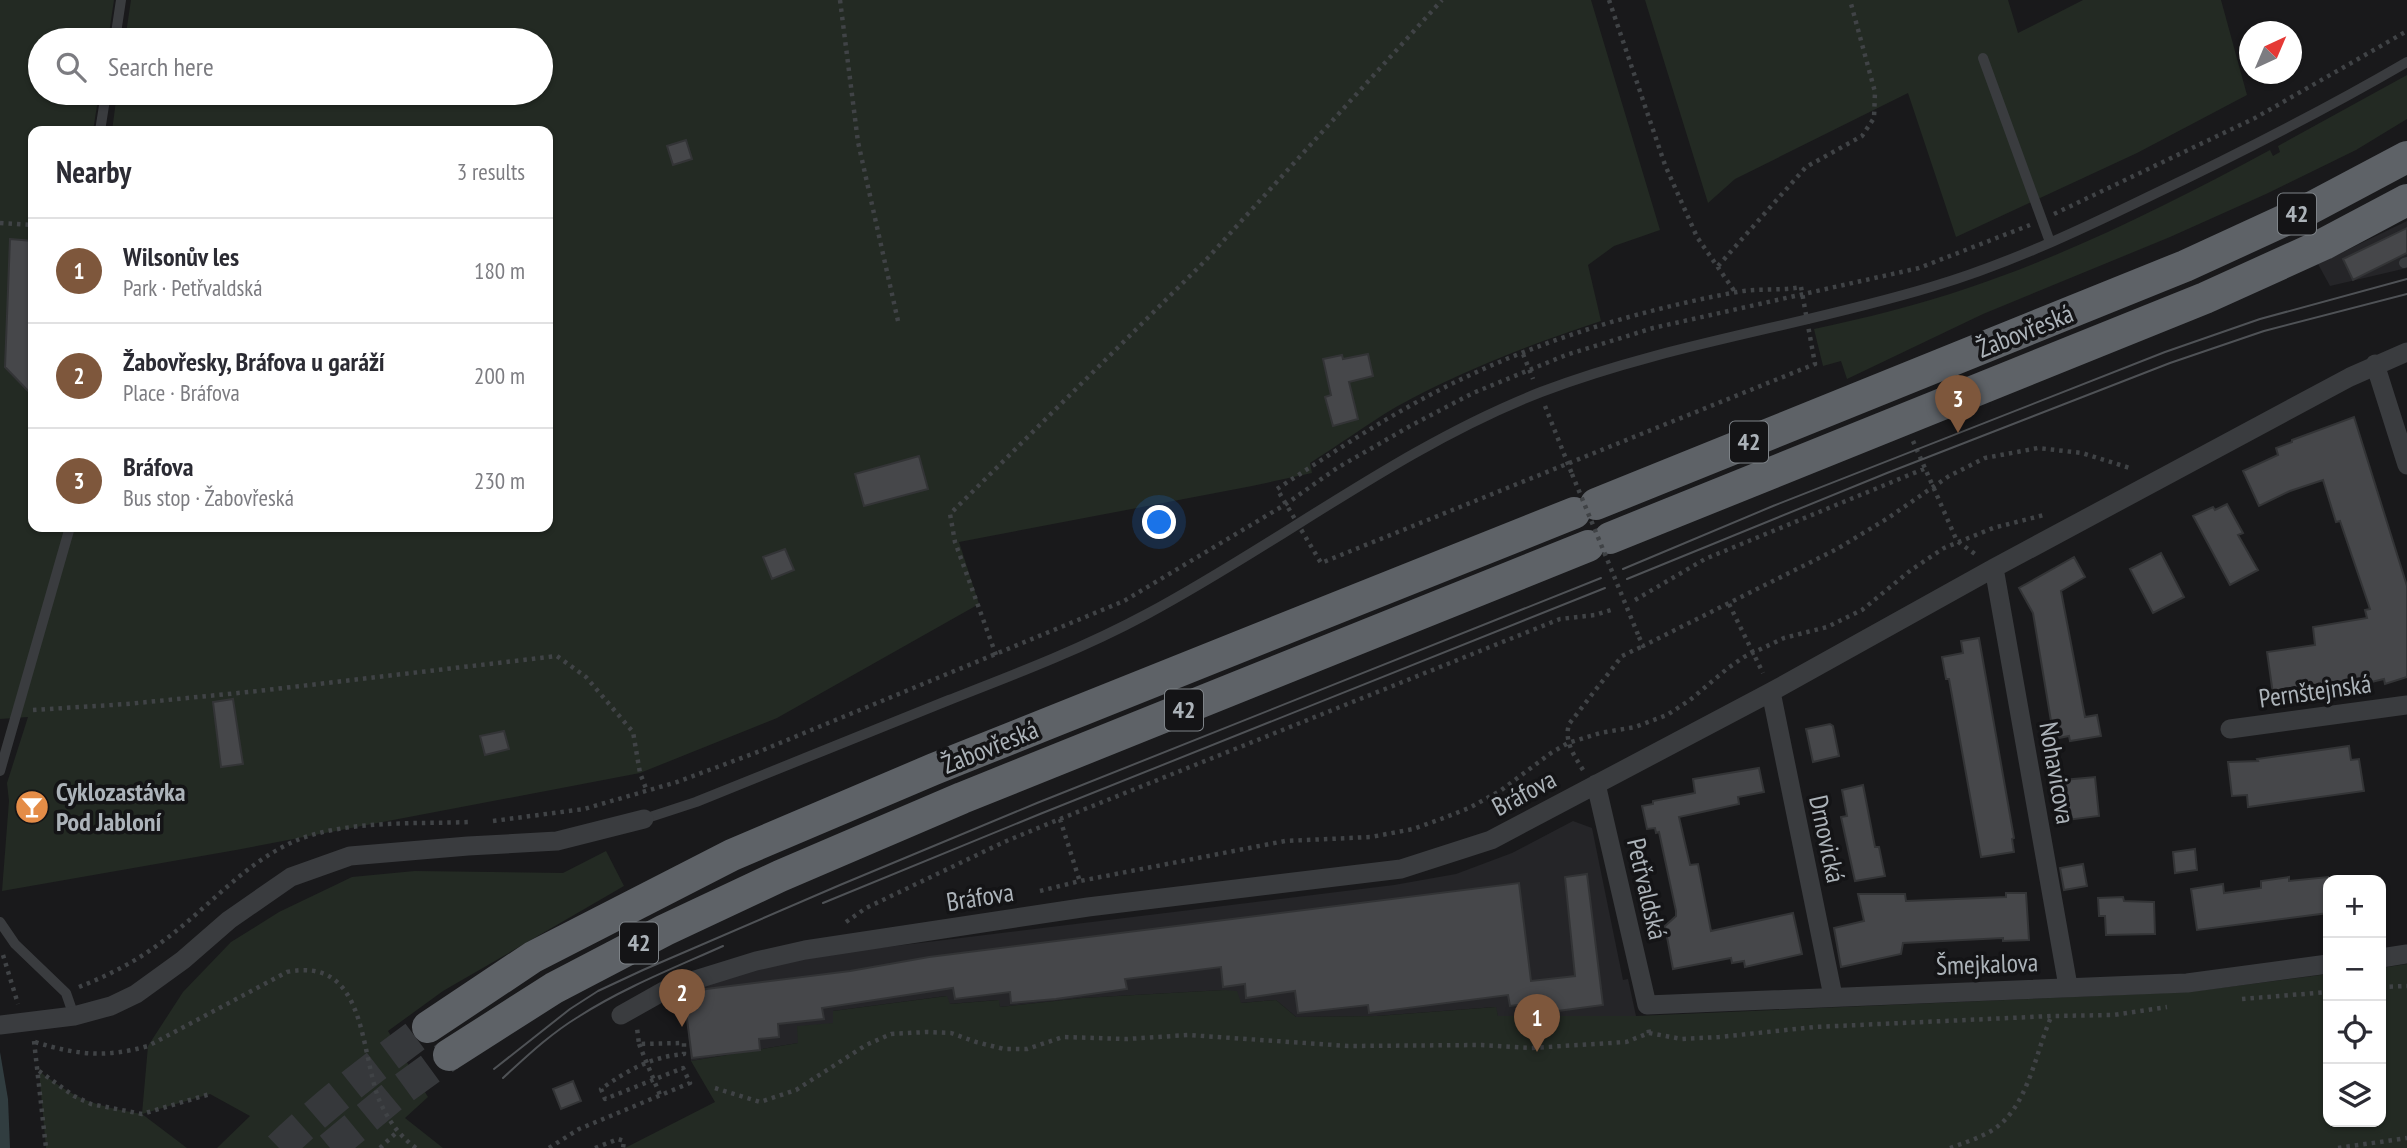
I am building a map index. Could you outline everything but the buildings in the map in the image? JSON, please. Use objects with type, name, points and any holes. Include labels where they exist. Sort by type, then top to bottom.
[{"type":"highway","name":"Žabovřeská","points":[[428,1027],[533,957],[732,855],[947,764],[2185,266],[2307,210],[2407,157]]},
{"type":"highway","name":"Žabovřeská","points":[[449,1055],[554,988],[665,930],[780,876],[962,798],[2204,298],[2324,244],[2407,201]]},
{"type":"street","name":"Bráfova","points":[[627,1011],[670,988],[756,961],[804,950],[1088,907],[1401,869],[1492,840],[2375,364],[2407,352]]},
{"type":"street","points":[[2375,364],[2407,465]]},
{"type":"street","name":"Nohavicova","points":[[1994,568],[2068,986]]},
{"type":"street","name":"Drnovická","points":[[1770,692],[1832,996]]},
{"type":"street","name":"Pernštejnská","points":[[2231,729],[2407,705]]},
{"type":"street","name":"Petřvaldská","points":[[1594,785],[1647,1005]]},
{"type":"street","points":[[11,1024],[74,1016],[111,1006],[136,994],[174,967],[229,920],[291,877],[350,856],[557,841],[644,819]]},
{"type":"street","points":[[2386,957],[2407,954]]},
{"type":"street","name":"Šmejkalova","points":[[1647,1005],[2188,983],[2323,965]]},
{"type":"lane","points":[[117,28],[121,0]]},
{"type":"lane","points":[[1983,58],[2050,242]]},
{"type":"lane","points":[[644,819],[696,802],[1091,643],[1216,576],[1413,455],[1469,425],[1539,393],[1653,355],[1871,304],[1990,267],[2193,176],[2347,97],[2407,62]]},
{"type":"lane","points":[[101,126],[104,105]]},
{"type":"lane","points":[[0,771],[69,532]]},
{"type":"lane","points":[[0,922],[15,944],[66,993],[74,1016]]},
{"type":"path","points":[[840,0],[858,142],[898,321]]},
{"type":"path","points":[[584,809],[646,791],[763,750],[996,655],[956,542],[950,514],[1205,261],[1442,0]]},
{"type":"path","points":[[1609,0],[1664,165],[1698,237],[1735,292]]},
{"type":"path","points":[[1717,265],[1806,167],[1862,136],[1874,118],[1875,92],[1850,0]]},
{"type":"path","points":[[1286,504],[1277,489],[1409,406],[1483,369],[1629,317],[1735,292],[1801,287],[1802,295],[1919,268],[1986,244],[2255,118],[2407,31]]},
{"type":"path","points":[[0,223],[28,225]]},
{"type":"path","points":[[1317,532],[1307,539],[1321,563],[1815,364],[1806,318]]},
{"type":"path","points":[[1796,337],[1810,334]]},
{"type":"path","points":[[1523,354],[1530,370]]},
{"type":"path","points":[[1535,410],[1557,401]]},
{"type":"path","points":[[1545,406],[1643,646]]},
{"type":"path","points":[[1912,439],[1957,541],[1994,568]]},
{"type":"path","points":[[1594,785],[1568,743],[1566,734],[1569,724],[1622,656],[1837,549],[1949,476],[1985,458],[2038,448],[2082,453],[2142,472],[2132,475]]},
{"type":"path","points":[[1635,600],[1705,559],[1926,468]]},
{"type":"path","points":[[1028,894],[1080,881],[1285,841],[1371,836],[1413,829],[1500,791],[1550,753],[1568,743],[1600,733],[1635,727],[1667,715],[1690,700],[1728,668],[1754,652],[1784,638],[1827,626],[1863,610],[1910,570],[1957,541],[1993,528],[2047,515]]},
{"type":"path","points":[[1729,604],[1754,652]]},
{"type":"path","points":[[804,950],[866,908],[1004,842],[1560,619],[1595,615],[1614,609]]},
{"type":"path","points":[[18,711],[258,691],[519,658],[557,656],[586,677],[633,732],[646,791]]},
{"type":"path","points":[[1060,819],[1088,907]]},
{"type":"path","points":[[2,947],[11,1024],[34,1042],[83,1054],[127,1052],[148,1046],[287,972],[317,971],[338,982],[352,1000],[377,1094],[398,1131],[416,1148]]},
{"type":"path","points":[[1950,1148],[1993,1130],[2012,1112],[2026,1084],[2052,1016],[2068,986]]},
{"type":"path","points":[[2386,987],[2407,986]]},
{"type":"path","points":[[2240,999],[2323,992]]},
{"type":"path","points":[[1647,1005],[1649,1033]]},
{"type":"path","points":[[715,1088],[760,1102],[796,1090],[866,1045],[891,1034],[927,1031],[951,1033],[1004,1049],[1027,1049],[1063,1037],[1127,1039],[1188,1035],[1348,1046],[1482,1045],[1531,1048],[1626,1042],[1649,1033],[1682,1039],[1815,1027],[2113,1015],[2178,1005]]},
{"type":"path","points":[[627,1011],[660,1096]]},
{"type":"path","points":[[34,1042],[46,1148]]},
{"type":"path","points":[[549,1148],[579,1129],[690,1083],[683,1068],[606,1099],[601,1089],[630,1069],[670,1055],[684,1054],[684,1044],[639,1044]]},
{"type":"path","points":[[39,1071],[74,1097],[91,1104],[142,1114],[211,1094]]},
{"type":"path","points":[[380,1148],[398,1131]]},
{"type":"path","points":[[2337,1148],[2407,1138]]},
{"type":"path","points":[[595,1148],[618,1139],[624,1141],[623,1148]]},
{"type":"shaded area","points":[[0,0],[114,0],[110,28],[28,28],[28,105],[97,105],[94,126],[28,126],[28,532],[553,532],[553,126],[113,126],[115,105],[553,105],[553,28],[127,28],[131,0],[1591,0],[1660,230],[1614,246],[1588,265],[1601,321],[1497,359],[1421,394],[1310,463],[1312,473],[959,542],[979,604],[777,718],[640,773],[236,850],[2,891],[9,801],[7,783],[28,717],[0,719]]},
{"type":"shaded area","points":[[1645,0],[2008,0],[2018,33],[2083,0],[2221,0],[2239,66],[2239,84],[2244,84],[2247,95],[2137,153],[1956,237],[1908,93],[1735,179],[1708,203]]},
{"type":"shaded area","points":[[2407,75],[2407,119],[2356,150],[2170,237],[1983,314],[1847,379],[1841,361],[1823,366],[1814,329],[1892,311],[1949,294],[2084,243],[2270,150],[2273,156],[2280,152],[2278,146]]},
{"type":"shaded area","points":[[2407,221],[2407,268],[2330,286],[2318,264]]},
{"type":"shaded area","points":[[1573,821],[1592,828],[1623,980],[1628,979],[1636,1016],[1498,1016],[1495,1007],[1377,1016],[1296,1017],[1276,1000],[1240,1003],[1224,990],[1082,998],[1000,1007],[998,1000],[949,1004],[946,996],[833,1011],[834,1023],[798,1043],[691,1061],[682,972],[1394,885],[1456,874],[1512,853]]},
{"type":"shaded area","points":[[606,851],[624,886],[443,991],[388,1031],[428,1097],[405,1118],[443,1148],[217,1148],[250,1116],[210,1094],[142,1114],[148,1046],[183,992],[231,942],[279,912],[352,877],[415,871],[563,873]]},
{"type":"shaded area","points":[[2407,964],[2407,1148],[625,1148],[715,1102],[691,1061],[798,1043],[797,1026],[833,1023],[833,1011],[947,996],[950,1004],[999,1000],[1000,1007],[1082,998],[1224,990],[1237,991],[1241,1003],[1276,1000],[1296,1017],[1377,1016],[1496,1007],[1498,1016],[1636,1016],[2188,992],[2323,975],[2323,1127],[2386,1127],[2386,967]]},
{"type":"shaded area","points":[[0,1052],[8,1099],[10,1148],[0,1148]]},
{"type":"shaded area","points":[[39,1071],[75,1095],[111,1108],[142,1114],[187,1148],[46,1148]]},
{"type":"tunnel","points":[[279,1148],[351,1085],[428,1027]]},
{"type":"tunnel","points":[[330,1148],[394,1095],[449,1055]]},
{"type":"tram line","points":[[1623,569],[1773,506],[2165,352],[2260,319],[2407,279]]},
{"type":"tram line","points":[[1627,579],[1887,473],[2170,363],[2264,331],[2407,294]]},
{"type":"tram line","points":[[494,1069],[570,1009],[598,991],[643,970],[1037,803],[1601,578]]},
{"type":"tram line","points":[[823,903],[1605,588]]},
{"type":"tram line","points":[[503,1078],[548,1038],[595,1007],[723,946]]},
{"type":"place","name":"Bráfova","points":[[1958,433]]},
{"type":"place","name":"Cyklozastávka Pod Jabloní","points":[[32,807]]},
{"type":"place","name":"Žabovřesky, Bráfova u garáží","points":[[682,1027]]},
{"type":"place","name":"Wilsonův les","points":[[1537,1052]]}]
